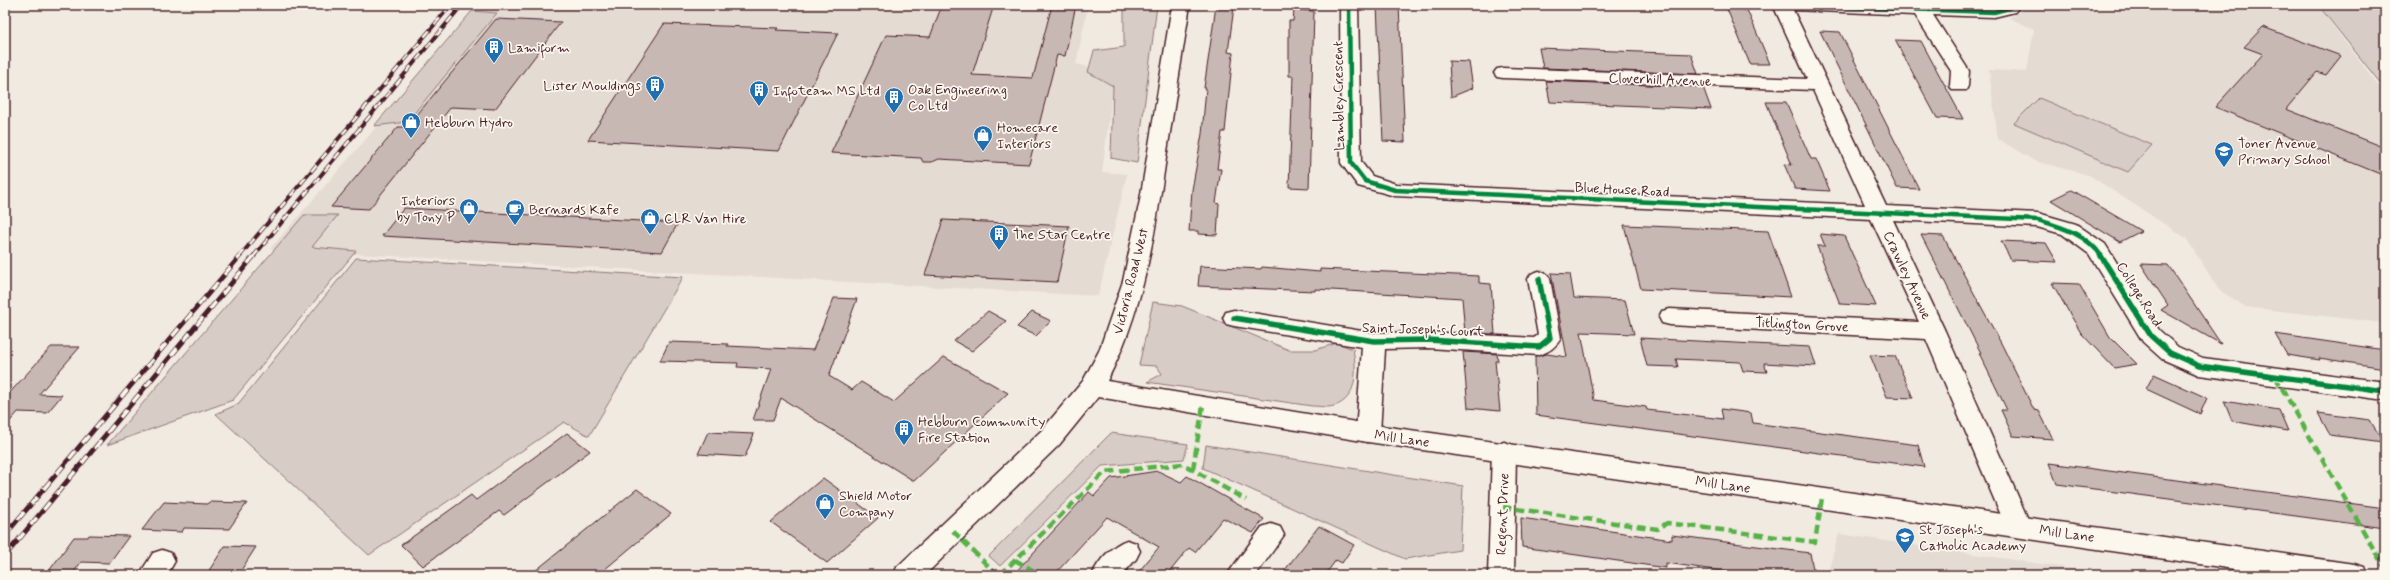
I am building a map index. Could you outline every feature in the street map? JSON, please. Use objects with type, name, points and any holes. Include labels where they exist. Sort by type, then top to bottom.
[{"type":"street","name":"Victoria Road West","points":[[907,575],[1050,438],[1092,387],[1115,342],[1134,280],[1150,200],[1181,5]]},
{"type":"street","name":"Lambley Crescent","points":[[1348,5],[1351,163],[1365,181]]},
{"type":"street","points":[[1782,5],[1994,12],[2011,5]]},
{"type":"street","name":"Crawley Avenue","points":[[1782,5],[1934,331],[2018,526]]},
{"type":"street","points":[[1921,10],[1960,71],[1959,86]]},
{"type":"street","name":"Cloverhill Avenue","points":[[1503,73],[1818,85]]},
{"type":"street","name":"Blue House Road","points":[[1365,181],[1396,190],[1880,213]]},
{"type":"street","name":"College Road","points":[[1880,213],[2038,220],[2070,229],[2097,249],[2151,336],[2170,353],[2199,366],[2385,391]]},
{"type":"street","name":"Saint Joseph's Court","points":[[1234,318],[1374,341],[1428,340],[1539,346],[1550,338],[1539,279]]},
{"type":"street","name":"Titlington Grove","points":[[1670,317],[1934,331]]},
{"type":"street","name":"Saint Joseph's Court","points":[[1368,433],[1374,341]]},
{"type":"street","name":"Mill Lane","points":[[1092,387],[1368,433],[2354,575]]},
{"type":"street","name":"Regent Drive","points":[[1501,575],[1504,452]]},
{"type":"street","points":[[1240,575],[1271,535]]},
{"type":"street","points":[[1105,575],[1127,551]]},
{"type":"shaded area","points":[[483,5],[1088,5],[1076,64],[1115,73],[1102,172],[1127,174],[1098,296],[270,249]]},
{"type":"shaded area","points":[[1124,5],[1157,5],[1137,163],[1111,158],[1113,86],[1088,72],[1094,51],[1124,47]]},
{"type":"shaded area","name":"Toner Avenue Primary School","points":[[2129,5],[2317,5],[2385,94],[2385,323],[2246,307],[2219,290],[2186,238],[2089,175],[2035,161],[1998,139],[1989,70],[2027,72],[2034,29],[2009,18],[2027,8],[2125,12]]},
{"type":"shaded area","points":[[2318,5],[2385,5],[2385,89]]},
{"type":"shaded area","points":[[472,11],[497,13],[407,122],[374,126]]},
{"type":"shaded area","points":[[2039,98],[2152,145],[2128,172],[2014,123]]},
{"type":"shaded area","points":[[304,215],[338,215],[312,247],[356,251],[233,400],[107,445]]},
{"type":"shaded area","points":[[356,258],[683,277],[589,436],[564,422],[369,555],[216,414],[238,404]]},
{"type":"shaded area","points":[[1153,302],[1182,306],[1289,350],[1315,350],[1337,343],[1353,349],[1355,374],[1352,390],[1348,397],[1342,402],[1334,406],[1326,407],[1147,382],[1162,374],[1157,366],[1139,365]]},
{"type":"shaded area","points":[[1111,433],[1188,444],[1184,459],[1102,466],[1000,566],[989,556]]},
{"type":"shaded area","points":[[1206,445],[1463,486],[1460,550],[1405,559],[1203,468]]},
{"type":"shaded area","name":"St Joseph's Catholic Academy","points":[[1839,534],[2114,575],[1827,575]]},
{"type":"building","points":[[942,5],[994,5],[972,75],[1033,78],[1052,5],[1076,5],[1065,56],[1057,55],[1029,164],[939,159],[932,162],[923,162],[921,158],[831,153],[886,35],[930,37]]},
{"type":"building","points":[[1377,5],[1399,5],[1405,142],[1383,141]]},
{"type":"building","points":[[1216,6],[1234,7],[1228,52],[1233,53],[1225,132],[1222,132],[1217,169],[1221,169],[1216,203],[1219,204],[1217,235],[1198,234],[1198,231],[1189,231],[1192,190],[1202,134],[1206,88],[1204,88]]},
{"type":"building","points":[[1727,9],[1747,10],[1770,64],[1750,64]]},
{"type":"building","points":[[1294,10],[1314,11],[1309,188],[1289,187],[1293,76],[1289,76],[1289,21],[1293,21]]},
{"type":"building","name":"Lamiform","points":[[496,19],[561,22],[495,109],[451,107],[369,209],[331,207],[398,127],[407,127]]},
{"type":"building","points":[[664,24],[778,28],[776,30],[838,33],[779,151],[588,140]]},
{"type":"building","points":[[2263,27],[2341,56],[2326,75],[2317,72],[2286,109],[2385,148],[2385,176],[2215,107],[2263,54],[2244,47]]},
{"type":"building","points":[[1820,31],[1840,32],[1919,189],[1897,188]]},
{"type":"building","points":[[1895,40],[1921,41],[1963,119],[1937,118]]},
{"type":"building","points":[[1539,48],[1691,54],[1698,74],[1543,68]]},
{"type":"building","points":[[1449,61],[1469,62],[1473,88],[1451,97]]},
{"type":"building","points":[[1546,81],[1703,87],[1711,109],[1550,102]]},
{"type":"building","points":[[1766,102],[1786,102],[1811,159],[1816,159],[1830,191],[1795,189],[1784,164],[1792,165]]},
{"type":"building","points":[[2071,190],[2141,231],[2120,242],[2051,200]]},
{"type":"building","points":[[404,208],[678,223],[662,252],[382,236]]},
{"type":"building","name":"The Star Centre","points":[[943,220],[1069,226],[1057,282],[925,275]]},
{"type":"building","points":[[1624,225],[1768,231],[1791,297],[1641,289]]},
{"type":"building","points":[[1820,234],[1844,236],[1876,306],[1840,304],[1817,246],[1825,246]]},
{"type":"building","points":[[1921,235],[1943,236],[2002,345],[2034,410],[2039,411],[2053,439],[2013,436],[2001,410],[2007,410],[1979,353],[1981,353]]},
{"type":"building","points":[[2001,241],[2046,243],[2057,262],[2011,260]]},
{"type":"building","points":[[2141,264],[2168,265],[2221,344],[2161,310],[2168,305]]},
{"type":"building","points":[[1200,266],[1261,269],[1262,267],[1320,272],[1320,269],[1479,276],[1479,283],[1491,284],[1495,334],[1465,333],[1462,298],[1315,289],[1315,291],[1198,286]]},
{"type":"building","points":[[1551,273],[1570,274],[1574,298],[1625,300],[1634,334],[1581,332],[1594,400],[1646,407],[1647,410],[1723,419],[1721,409],[1751,413],[1753,423],[1918,445],[1924,467],[1536,415],[1535,356],[1547,354],[1567,357]]},
{"type":"building","points":[[2052,283],[2079,284],[2110,337],[2137,364],[2114,368],[2081,333]]},
{"type":"building","name":"Hebburn Community Fire Station","points":[[834,298],[857,299],[829,376],[852,390],[861,382],[894,402],[944,357],[1008,393],[914,481],[781,398],[773,420],[753,420],[771,369],[737,367],[738,363],[660,361],[669,342],[728,344],[727,346],[813,350]]},
{"type":"building","points":[[988,311],[1006,321],[972,351],[954,341]]},
{"type":"building","points":[[1032,312],[1051,321],[1036,336],[1017,327]]},
{"type":"building","points":[[2275,334],[2385,350],[2385,368],[2319,358],[2320,360],[2287,355]]},
{"type":"building","points":[[1640,338],[1810,347],[1816,366],[1764,363],[1767,372],[1743,371],[1740,362],[1676,359],[1678,367],[1647,366]]},
{"type":"building","points":[[51,347],[80,347],[39,394],[62,395],[47,413],[18,412],[5,427],[5,398]]},
{"type":"building","points":[[1463,352],[1497,354],[1498,361],[1495,361],[1500,411],[1468,408]]},
{"type":"building","points":[[1870,355],[1895,356],[1913,398],[1887,397]]},
{"type":"building","points":[[2154,374],[2207,398],[2200,414],[2146,389]]},
{"type":"building","points":[[2224,401],[2279,410],[2288,431],[2232,421]]},
{"type":"building","points":[[2318,413],[2370,420],[2383,442],[2330,435]]},
{"type":"building","points":[[708,432],[754,434],[745,457],[698,454]]},
{"type":"building","points":[[567,433],[590,451],[504,515],[499,511],[423,566],[401,545],[471,495],[476,500]]},
{"type":"building","points":[[2049,463],[2385,508],[2385,528],[2057,484]]},
{"type":"building","points":[[1158,471],[1181,482],[1187,476],[1264,519],[1253,533],[1223,518],[1195,552],[1189,548],[1167,575],[1136,575],[1159,547],[1107,517],[1054,575],[1013,575],[1089,492],[1094,496],[1111,478]]},
{"type":"building","name":"Shield Motor Company","points":[[823,478],[878,518],[827,563],[771,522]]},
{"type":"building","points":[[637,489],[671,514],[598,575],[530,575]]},
{"type":"building","points":[[164,502],[207,504],[209,502],[247,503],[229,529],[184,528],[182,532],[142,530]]},
{"type":"building","points":[[1521,518],[1672,540],[1672,535],[1810,553],[1814,575],[1750,575],[1666,563],[1666,568],[1522,547]]},
{"type":"building","points":[[1319,526],[1354,545],[1342,563],[1336,560],[1325,575],[1281,575]]},
{"type":"building","points":[[89,535],[129,536],[109,563],[81,562],[72,575],[46,575],[74,537],[88,537]]},
{"type":"building","points":[[225,546],[256,547],[238,575],[206,575]]},
{"type":"railway","points":[[239,257],[451,5]]},
{"type":"railway","points":[[253,257],[462,5]]},
{"type":"railway","points":[[5,535],[240,256]]},
{"type":"railway","points":[[5,556],[254,256]]},
{"type":"marked path","points":[[2275,376],[2385,569]]},
{"type":"marked path","points":[[1193,469],[1203,405]]},
{"type":"marked path","points":[[1000,575],[1105,472],[1183,464],[1246,500]]},
{"type":"marked path","points":[[1503,507],[1658,529],[1667,523],[1815,542],[1822,498]]},
{"type":"marked path","points":[[953,531],[997,575]]},
{"type":"marked path","points":[[1015,560],[1041,575]]},
{"type":"cycle path","points":[[1349,5],[1351,163],[1365,181],[1395,190],[2038,220],[2069,229],[2097,249],[2151,336],[2170,353],[2199,366],[2385,391]]},
{"type":"cycle path","points":[[1782,5],[1994,12],[2009,8],[2011,5]]},
{"type":"cycle path","points":[[1234,318],[1374,341],[1428,340],[1539,347],[1550,338],[1539,279]]},
{"type":"place","name":"Lamiform","points":[[494,64]]},
{"type":"place","name":"Lister Mouldings","points":[[655,102]]},
{"type":"place","name":"Infoteam MS Ltd","points":[[759,107]]},
{"type":"place","name":"Oak Engineering Co Ltd","points":[[894,114]]},
{"type":"place","name":"Hebburn Hydro","points":[[411,139]]},
{"type":"place","name":"Homecare Interiors","points":[[983,152]]},
{"type":"place","name":"Toner Avenue Primary School","points":[[2224,168]]},
{"type":"place","name":"Interiors by Tony P","points":[[469,225]]},
{"type":"place","name":"Bernards Kafe","points":[[515,226]]},
{"type":"place","name":"CLR Van Hire","points":[[650,235]]},
{"type":"place","name":"The Star Centre","points":[[999,251]]},
{"type":"place","name":"Hebburn Community Fire Station","points":[[904,446]]},
{"type":"place","name":"Shield Motor Company","points":[[825,520]]},
{"type":"place","name":"St Joseph's Catholic Academy","points":[[1905,554]]}]
